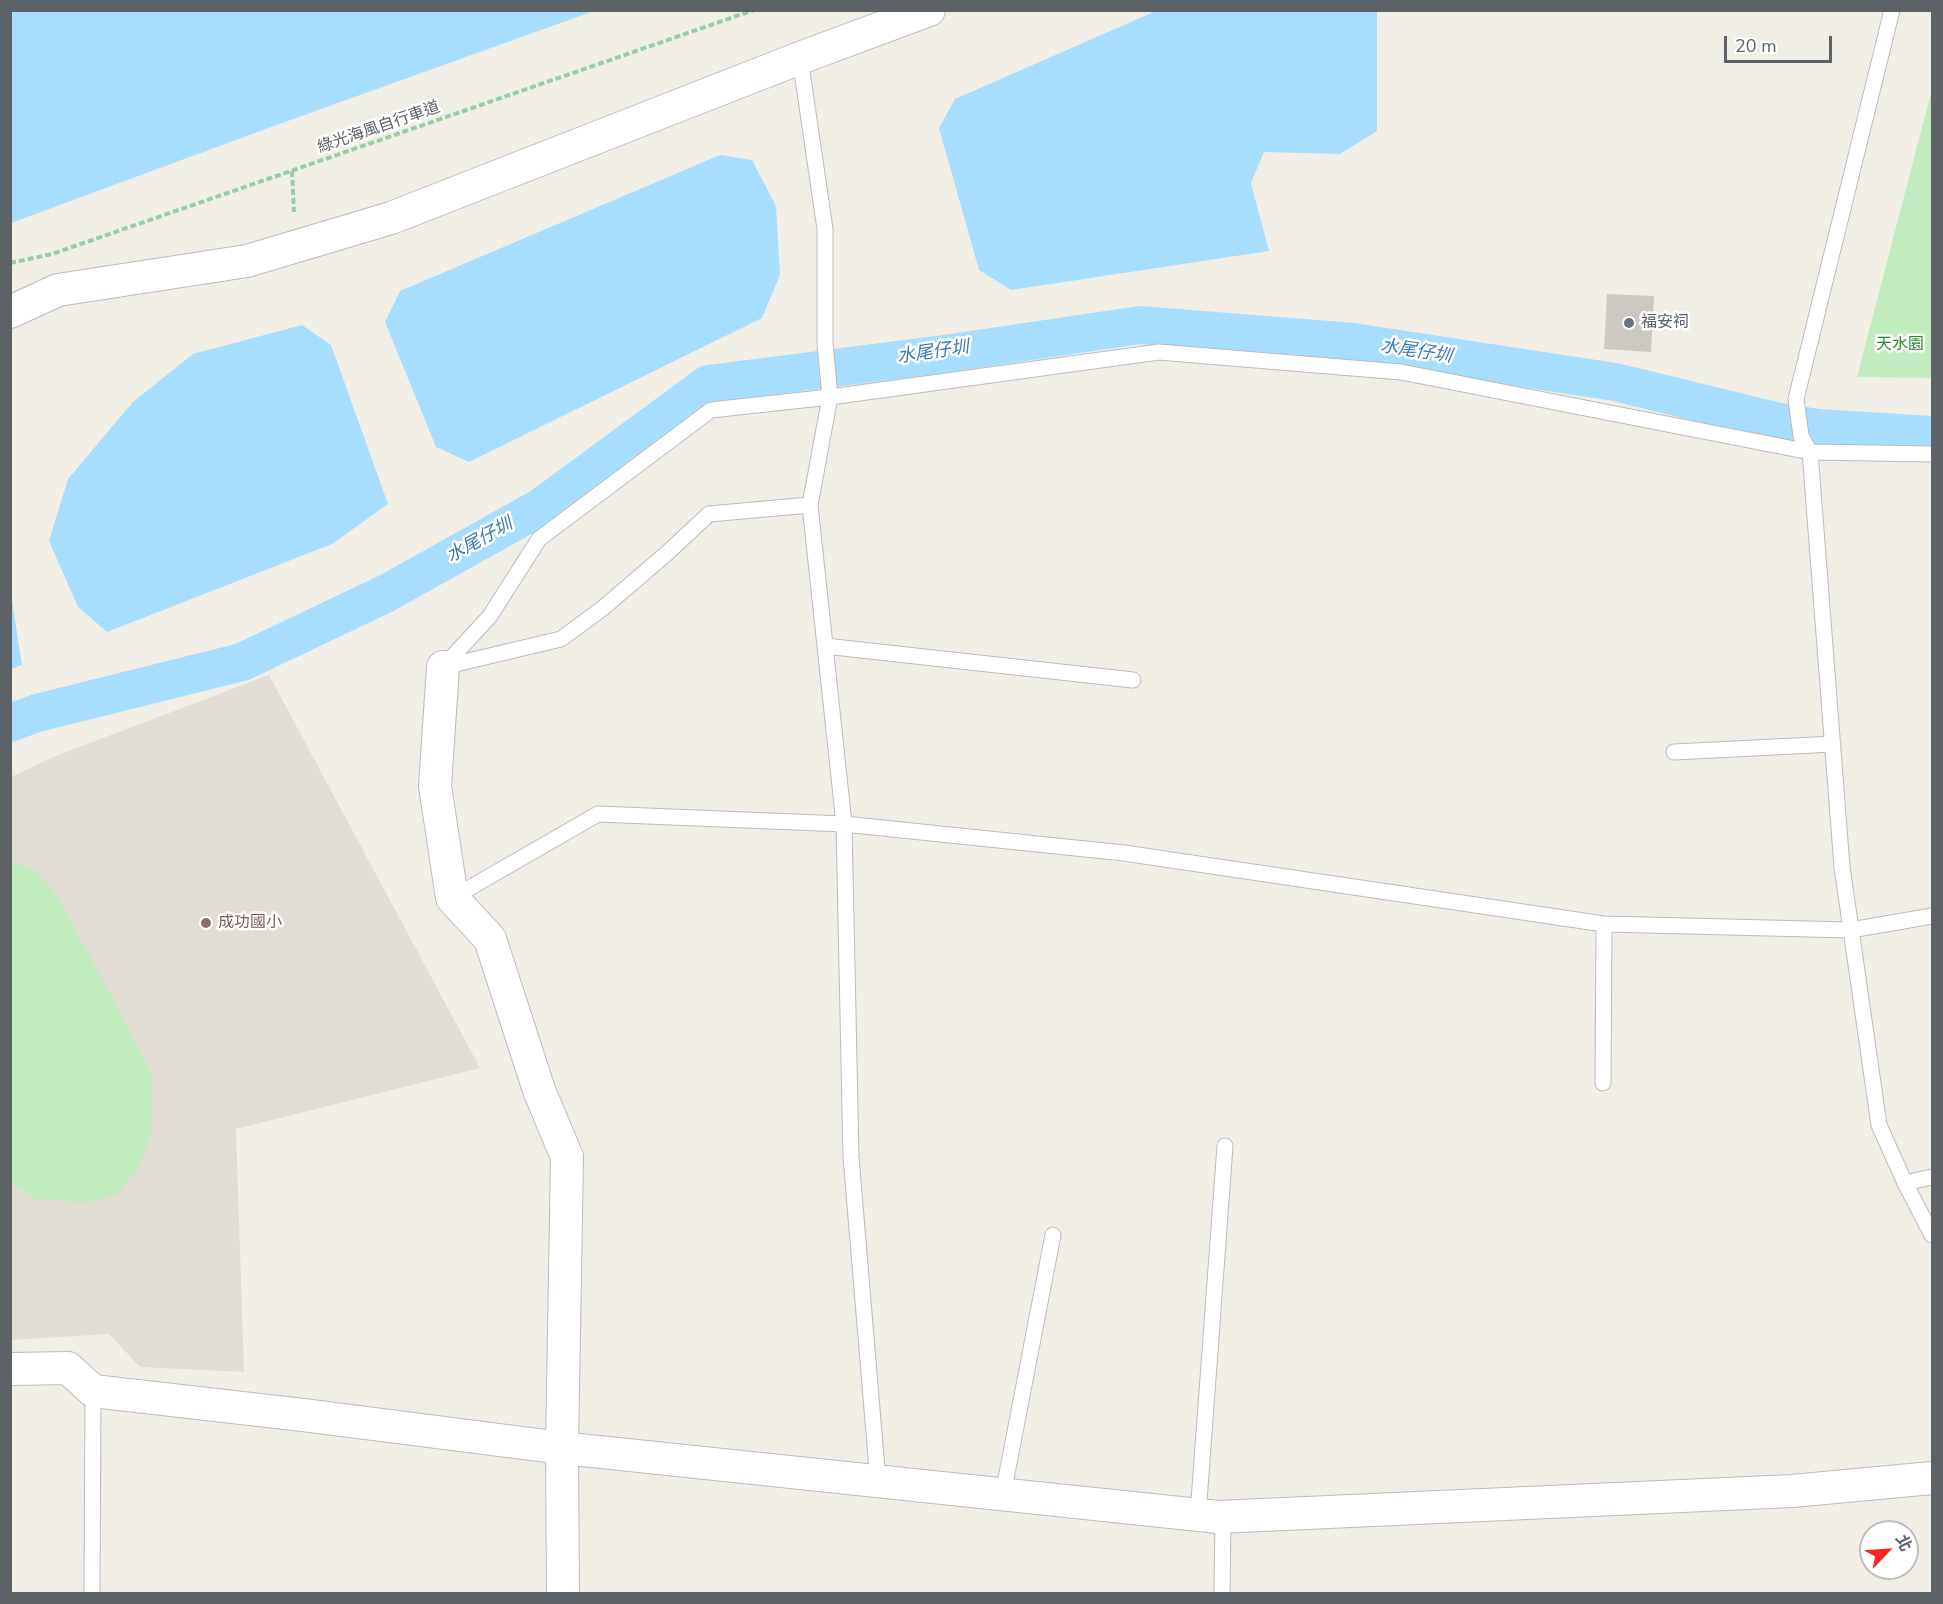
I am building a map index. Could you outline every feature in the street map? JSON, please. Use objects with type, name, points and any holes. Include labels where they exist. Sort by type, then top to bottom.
[{"type":"street","points":[[10,312],[58,290],[247,261],[391,218],[929,10]]},
{"type":"street","points":[[443,667],[435,786],[452,898],[490,939],[539,1090],[567,1157],[562,1448],[563,1593]]},
{"type":"street","points":[[10,1369],[68,1368],[93,1391],[562,1448],[1210,1516],[1792,1491],[1932,1478]]},
{"type":"lane","points":[[1892,10],[1796,399],[1801,436],[1810,452],[1842,867],[1879,1125],[1932,1235]]},
{"type":"lane","points":[[801,58],[825,229],[825,343],[830,397],[810,505],[844,824],[851,1157],[878,1481]]},
{"type":"lane","points":[[443,667],[490,616],[539,539],[711,410],[830,397],[1159,352],[1401,372],[1810,452],[1932,453]]},
{"type":"lane","points":[[443,667],[561,639],[603,608],[709,514],[810,505]]},
{"type":"lane","points":[[825,646],[1133,680]]},
{"type":"lane","points":[[1674,752],[1833,744]]},
{"type":"lane","points":[[452,898],[598,814],[844,824],[1124,853],[1604,924],[1851,930],[1932,916]]},
{"type":"lane","points":[[1603,1083],[1604,924]]},
{"type":"lane","points":[[1222,1593],[1210,1516],[1225,1146]]},
{"type":"lane","points":[[1905,1183],[1932,1177]]},
{"type":"lane","points":[[1003,1494],[1053,1235]]},
{"type":"lane","points":[[92,1593],[93,1391]]},
{"type":"path","name":"綠光海風自行車道","points":[[10,263],[52,254],[754,10]]},
{"type":"shaded area","name":"成功國小","points":[[269,675],[480,1068],[236,1129],[244,1372],[140,1367],[109,1334],[11,1340],[11,777],[53,757]]},
{"type":"green space","name":"天水園","points":[[1932,89],[1932,378],[1857,377]]},
{"type":"green space","points":[[10,860],[35,871],[59,898],[152,1074],[151,1135],[137,1170],[117,1195],[87,1203],[36,1199],[11,1183]]},
{"type":"water","points":[[11,10],[594,10],[594,11],[11,223]]},
{"type":"water","points":[[1156,11],[1377,11],[1377,131],[1340,154],[1264,152],[1251,183],[1269,251],[1011,290],[979,270],[939,128],[955,99]]},
{"type":"water","points":[[720,155],[752,160],[776,206],[780,275],[762,318],[469,462],[436,447],[385,322],[400,291]]},
{"type":"water","points":[[302,325],[331,345],[388,504],[332,544],[107,632],[78,607],[49,541],[68,479],[133,402],[193,354]]},
{"type":"water","points":[[10,588],[22,665],[11,669],[10,669]]},
{"type":"building","name":"福安祠","points":[[1607,294],[1654,296],[1651,352],[1604,349]]},
{"type":"waterway","name":"水尾仔圳","points":[[10,723],[37,713],[242,662],[387,593],[541,507],[708,384],[944,354],[1140,325],[1353,342],[1615,382],[1775,421],[1817,428],[1932,435]]},
{"type":"place","name":"福安祠","points":[[1629,323]]},
{"type":"place","name":"成功國小","points":[[206,923]]}]
